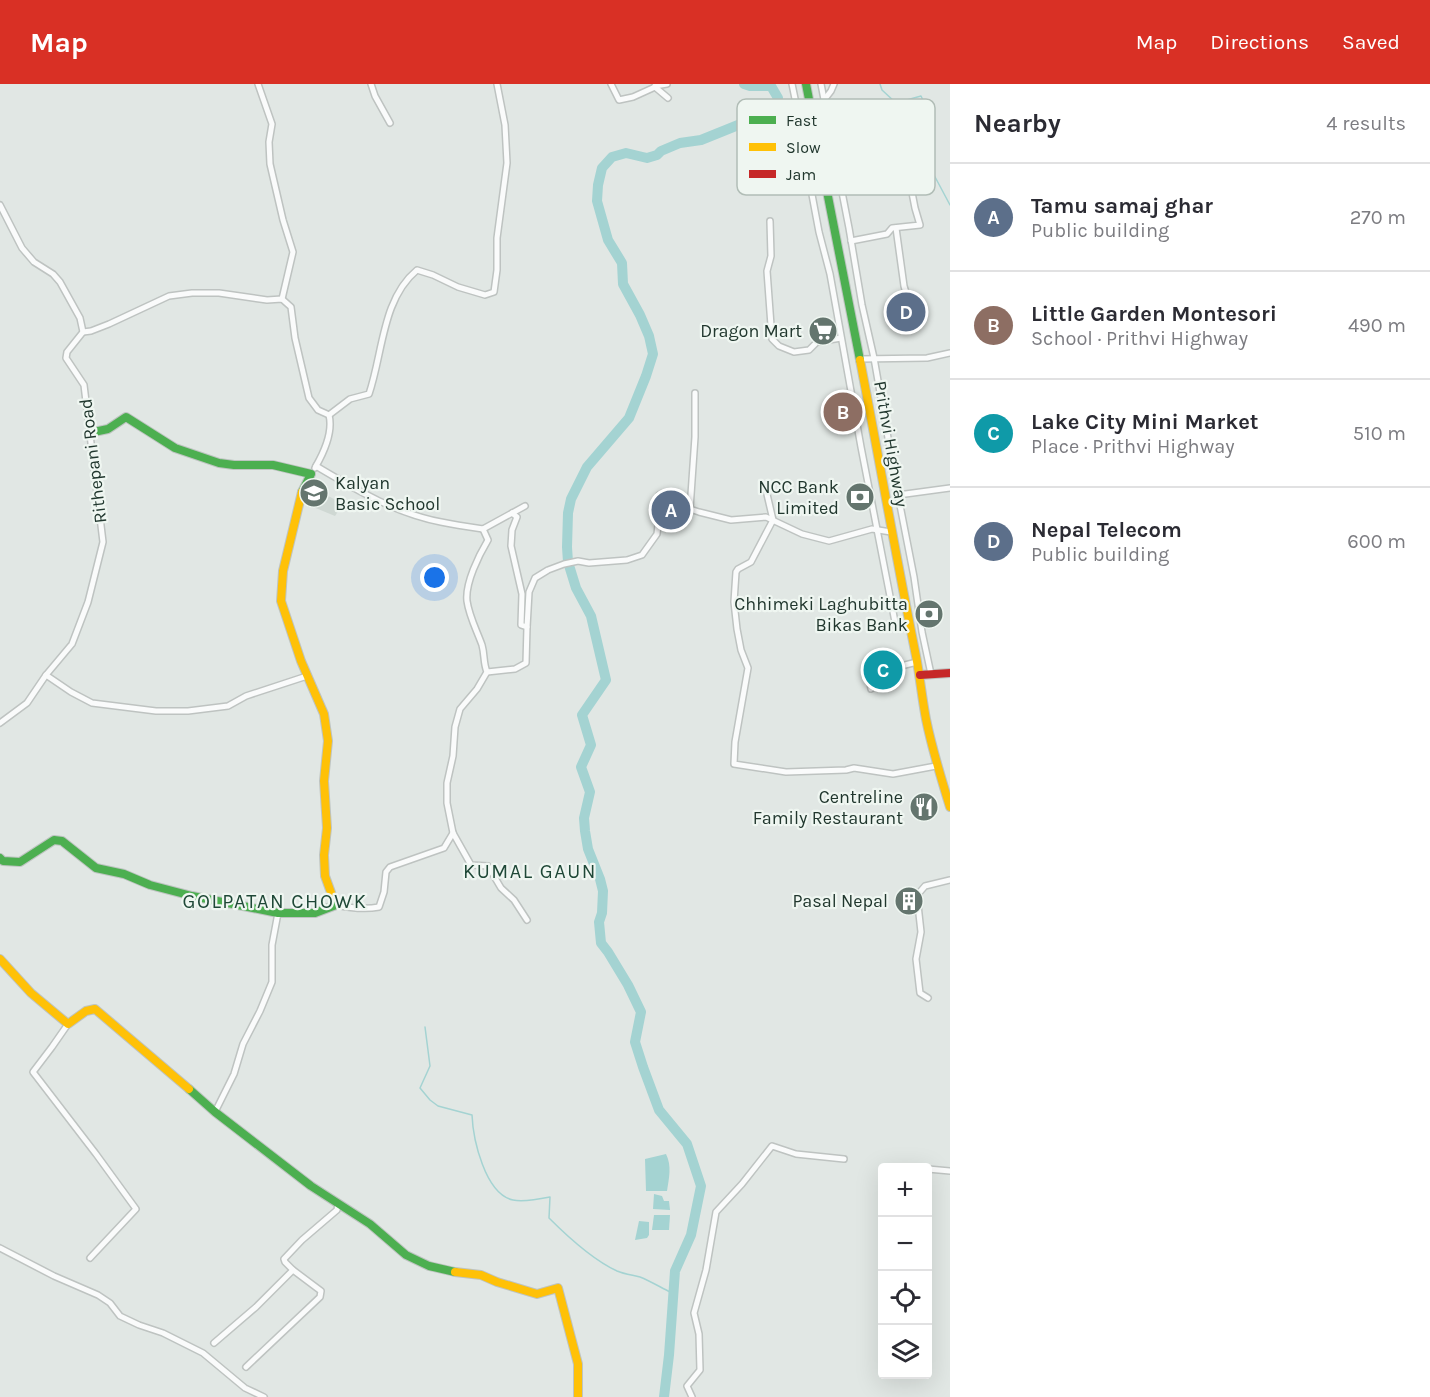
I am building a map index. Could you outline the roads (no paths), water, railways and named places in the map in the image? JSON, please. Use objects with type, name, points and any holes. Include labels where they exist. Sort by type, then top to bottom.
[{"type":"main road","name":"Prithvi Highway","points":[[806,84],[809,99]]},
{"type":"main road","name":"Prithvi Highway","points":[[826,195],[860,359],[926,717],[937,766],[949,802]]},
{"type":"main road","points":[[0,858],[3,861],[20,862],[54,840],[62,841],[96,868],[124,874],[150,885],[192,896],[278,913],[315,913],[336,905],[325,876],[324,855],[327,828],[324,781],[328,741],[324,714],[301,662],[281,600],[283,571],[301,495],[310,474],[273,465],[219,463],[175,448],[126,417],[108,429],[89,433]]},
{"type":"main road","points":[[920,675],[950,673]]},
{"type":"main road","points":[[0,959],[31,993],[68,1024],[86,1011],[95,1009],[215,1112],[311,1186],[370,1224],[406,1255],[429,1266],[481,1275],[537,1294],[558,1288],[578,1364],[578,1397]]},
{"type":"street","points":[[258,84],[272,124],[269,142],[270,164],[293,252],[282,299]]},
{"type":"street","points":[[371,84],[390,123]]},
{"type":"street","points":[[329,415],[350,399],[369,394],[386,324],[407,278],[417,270],[458,287],[485,295],[494,292],[497,238],[507,164],[505,125],[497,84]]},
{"type":"street","points":[[611,84],[619,100],[633,97],[654,86],[667,84]]},
{"type":"street","points":[[792,84],[795,99]]},
{"type":"street","points":[[821,84],[824,99]]},
{"type":"street","points":[[825,99],[834,84]]},
{"type":"street","points":[[654,86],[668,98]]},
{"type":"street","points":[[812,195],[830,274],[896,627],[909,623]]},
{"type":"street","points":[[843,195],[931,674]]},
{"type":"street","points":[[851,241],[886,234],[892,228],[920,225],[912,195]]},
{"type":"street","points":[[0,205],[22,248],[34,262],[53,274],[60,282],[80,318],[83,332],[109,324],[169,296],[219,292],[267,300],[282,299],[291,307],[295,338],[309,398],[318,410],[329,415]]},
{"type":"street","points":[[770,220],[771,256],[767,271],[772,339],[779,346],[794,352],[809,350],[817,342],[841,338]]},
{"type":"street","points":[[832,226],[848,223]]},
{"type":"street","points":[[896,228],[904,286],[909,303]]},
{"type":"street","name":"Rithepani Road","points":[[0,723],[27,703],[46,675],[72,644],[88,602],[103,542],[84,386],[66,358],[67,352],[83,332]]},
{"type":"street","points":[[860,359],[927,358],[950,353]]},
{"type":"street","points":[[690,509],[695,393]]},
{"type":"street","points":[[310,474],[316,466],[327,438],[331,423],[329,415]]},
{"type":"street","points":[[316,466],[362,494],[406,512],[439,522],[483,529],[525,506]]},
{"type":"street","points":[[898,495],[950,488]]},
{"type":"street","points":[[766,490],[773,520],[751,562],[736,572],[734,602],[737,629],[741,650],[748,668],[735,742],[734,764],[786,772],[854,768],[894,774],[937,766]]},
{"type":"street","points":[[487,672],[515,669],[526,663],[529,592],[535,578],[564,564],[578,561],[590,563],[627,560],[642,555],[657,534],[656,503],[659,495],[663,493],[672,503],[690,509],[731,520],[766,517],[802,534],[829,541],[872,529],[891,532]]},
{"type":"street","points":[[512,513],[517,517],[512,530],[511,546],[522,594],[521,625],[527,627]]},
{"type":"street","points":[[483,529],[488,540],[477,559],[467,599],[484,653],[487,672],[477,689],[460,709],[455,727],[453,756],[447,783],[447,803],[453,832],[471,865],[488,866],[501,888],[514,900],[527,920]]},
{"type":"street","points":[[871,689],[870,677],[897,673],[897,667],[917,662]]},
{"type":"street","points":[[46,675],[71,693],[92,703],[156,711],[188,711],[228,706],[246,696],[307,676]]},
{"type":"street","points":[[336,905],[367,909],[379,907],[384,892],[386,872],[390,867],[444,848],[453,832]]},
{"type":"street","points":[[928,998],[920,993],[916,959],[921,932],[919,893],[925,886],[950,879]]},
{"type":"street","points":[[215,1112],[234,1074],[243,1044],[272,982],[272,945],[278,913]]},
{"type":"street","points":[[68,1024],[33,1072],[136,1209],[90,1258]]},
{"type":"street","points":[[692,1397],[687,1386],[700,1370],[699,1334],[694,1313],[706,1270],[716,1212],[772,1146],[796,1154],[844,1159]]},
{"type":"street","points":[[932,1169],[950,1171]]},
{"type":"street","points":[[246,1367],[320,1297],[321,1291],[293,1270],[284,1258],[337,1210],[338,1204]]},
{"type":"street","points":[[0,1248],[54,1276],[98,1295],[110,1303],[120,1316],[203,1353],[245,1388],[264,1397]]},
{"type":"street","points":[[214,1343],[293,1270]]},
{"type":"water","points":[[666,1154],[669,1168],[667,1191],[646,1191],[645,1159]]},
{"type":"water","points":[[654,1194],[662,1196],[664,1201],[669,1201],[670,1210],[653,1209]]},
{"type":"water","points":[[654,1215],[670,1215],[669,1230],[652,1230]]},
{"type":"water","points":[[639,1221],[649,1222],[649,1235],[647,1238],[635,1240]]},
{"type":"waterway","points":[[744,84],[771,86],[778,99]]},
{"type":"waterway","points":[[880,84],[882,90],[892,99]]},
{"type":"waterway","points":[[910,99],[921,96],[922,99]]},
{"type":"waterway","points":[[664,1397],[675,1271],[691,1235],[701,1186],[687,1144],[659,1110],[643,1067],[635,1042],[641,1012],[628,985],[601,943],[599,922],[602,913],[603,891],[588,849],[584,818],[590,792],[581,767],[591,745],[582,715],[606,680],[591,616],[576,588],[568,562],[568,513],[571,499],[587,467],[629,418],[653,354],[649,336],[623,284],[622,263],[608,240],[597,201],[602,168],[612,157],[626,153],[647,158],[680,143],[701,140],[737,125]]},
{"type":"waterway","points":[[935,177],[950,205]]},
{"type":"waterway","points":[[425,1027],[430,1066],[420,1088],[438,1106],[472,1115],[482,1164],[495,1188],[503,1196],[513,1200],[550,1197],[549,1218],[564,1232],[608,1266],[640,1277],[670,1292],[673,1309]]},
{"type":"place","name":"Nepal Telecom","points":[[906,312]]},
{"type":"place","name":"Dragon Mart","points":[[823,331]]},
{"type":"place","name":"Little Garden Montesori","points":[[843,412]]},
{"type":"place","name":"Kalyan Basic School","points":[[314,493]]},
{"type":"place","name":"NCC Bank Limited","points":[[860,497]]},
{"type":"place","name":"Tamu samaj ghar","points":[[671,510]]},
{"type":"place","name":"Chhimeki Laghubitta Bikas Bank","points":[[929,614]]},
{"type":"place","name":"Lake City Mini Market","points":[[883,670]]},
{"type":"place","name":"Centreline Family Restaurant","points":[[924,807]]},
{"type":"place","name":"Pasal Nepal","points":[[909,901]]},
{"type":"district","name":"KUMAL GAUN","points":[[530,871]]},
{"type":"district","name":"GOLPATAN CHOWK","points":[[275,901]]}]
